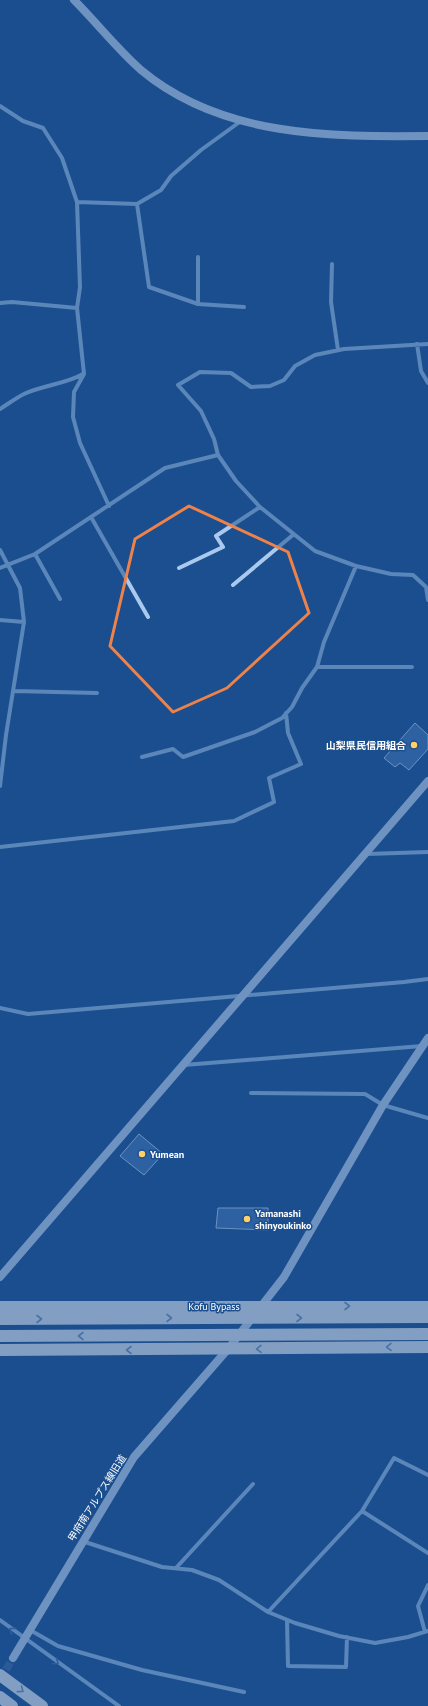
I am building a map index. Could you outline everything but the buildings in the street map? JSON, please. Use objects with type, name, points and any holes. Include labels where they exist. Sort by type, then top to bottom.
[{"type":"highway","points":[[0,1307],[428,1307]]},
{"type":"highway","name":"Kofu Bypass","points":[[0,1319],[428,1317]]},
{"type":"highway","points":[[0,1336],[428,1334]]},
{"type":"highway","points":[[0,1350],[428,1347]]},
{"type":"highway","points":[[0,1675],[42,1706]]},
{"type":"highway","points":[[0,1697],[12,1706]]},
{"type":"street","points":[[74,0],[141,70],[195,106],[241,122],[268,128],[326,133],[386,136],[428,136]]},
{"type":"street","points":[[0,106],[23,121],[43,128],[62,158],[77,202],[80,287],[77,308],[84,374],[74,392],[73,417],[80,443],[109,506]]},
{"type":"street","points":[[77,202],[137,204],[161,190],[177,171],[201,150],[241,122]]},
{"type":"street","points":[[137,204],[149,287],[198,304],[244,308]]},
{"type":"street","points":[[198,257],[198,304]]},
{"type":"street","points":[[332,264],[330,302],[338,350]]},
{"type":"street","points":[[0,303],[12,302],[77,308]]},
{"type":"street","points":[[417,344],[421,371],[428,383]]},
{"type":"street","points":[[428,344],[338,350],[315,355],[296,366],[284,380],[270,386],[251,388],[231,374],[200,372],[178,384],[201,411],[214,439],[218,455],[236,481],[260,508],[315,551],[356,566],[390,574],[412,575],[426,587],[428,600]]},
{"type":"street","points":[[0,409],[24,394],[66,380],[75,379],[84,374]]},
{"type":"street","points":[[0,568],[35,554],[165,468],[218,455]]},
{"type":"street","points":[[179,568],[222,547],[216,536],[260,508]]},
{"type":"street","points":[[91,517],[148,617]]},
{"type":"street","points":[[233,585],[294,534]]},
{"type":"street","points":[[0,550],[20,588],[24,622],[6,736],[0,786]]},
{"type":"street","points":[[35,554],[60,599]]},
{"type":"street","points":[[142,757],[173,749],[183,757],[255,732],[282,718],[318,666],[324,642],[356,566]]},
{"type":"street","points":[[0,620],[24,622]]},
{"type":"street","points":[[318,666],[412,667]]},
{"type":"street","points":[[14,691],[97,693]]},
{"type":"street","points":[[0,847],[234,821],[274,802],[269,778],[301,764],[288,733],[286,713]]},
{"type":"street","points":[[0,736],[6,736]]},
{"type":"street","points":[[0,1277],[428,781]]},
{"type":"street","points":[[364,854],[428,852]]},
{"type":"street","points":[[0,1008],[28,1014],[241,997],[428,979]]},
{"type":"street","name":"甲府南アルプス線旧道","points":[[13,1658],[82,1541],[134,1457],[228,1349],[284,1277],[383,1105],[428,1038]]},
{"type":"street","points":[[181,1066],[422,1046]]},
{"type":"street","points":[[252,1093],[365,1094],[383,1105],[428,1118]]},
{"type":"street","points":[[268,1612],[362,1511],[394,1458],[428,1475]]},
{"type":"street","points":[[176,1568],[252,1484]]},
{"type":"street","points":[[362,1511],[428,1554]]},
{"type":"street","points":[[82,1541],[162,1567],[192,1570],[219,1580],[268,1612],[286,1620],[375,1643],[408,1637],[427,1631],[418,1606],[428,1585]]},
{"type":"street","points":[[0,1620],[119,1706]]},
{"type":"street","points":[[286,1620],[288,1666],[346,1667],[347,1637]]},
{"type":"street","points":[[30,1630],[58,1646],[142,1670],[244,1692]]},
{"type":"highlighted area","points":[[189,506],[288,552],[309,613],[227,688],[173,712],[110,646],[135,539]]},
{"type":"tunnel","points":[[0,1680],[13,1658]]},
{"type":"place","name":"山梨県民信用組合","points":[[414,745]]},
{"type":"place","name":"Yumean","points":[[142,1154]]},
{"type":"place","name":"Yamanashi shinyoukinko","points":[[247,1219]]}]
